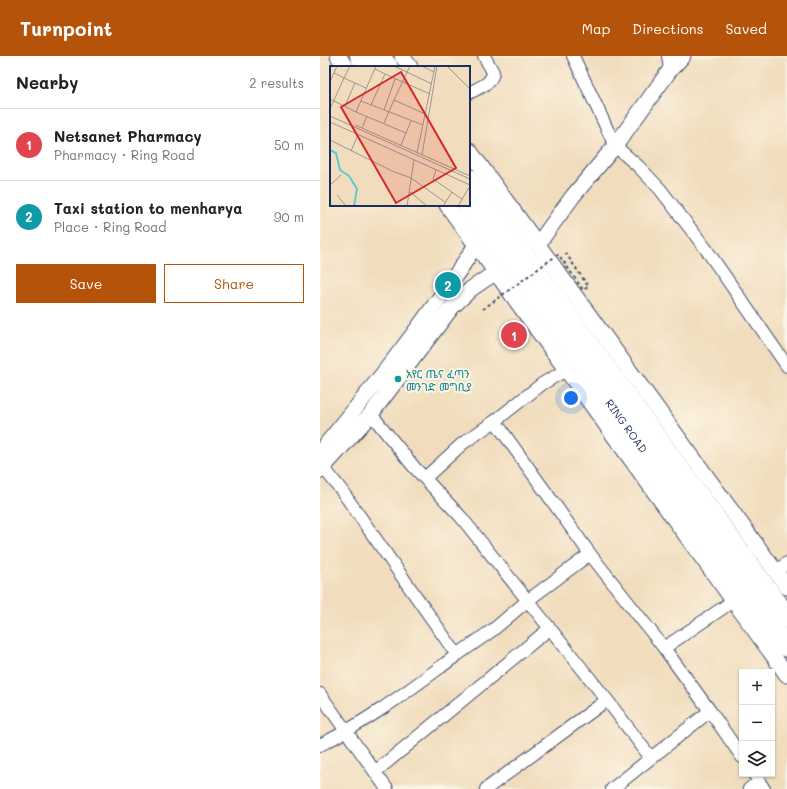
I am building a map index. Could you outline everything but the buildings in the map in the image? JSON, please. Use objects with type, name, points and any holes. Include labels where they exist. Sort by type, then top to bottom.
[{"type":"highway","points":[[360,56],[367,66]]},
{"type":"highway","points":[[380,56],[387,66]]},
{"type":"highway","name":"RING ROAD","points":[[470,180],[787,617]]},
{"type":"highway","name":"RING ROAD","points":[[469,206],[787,647]]},
{"type":"street","points":[[338,56],[345,66]]},
{"type":"street","points":[[402,56],[409,66]]},
{"type":"street","points":[[470,92],[491,79],[493,72],[484,56]]},
{"type":"street","points":[[573,56],[615,146],[638,166],[660,189],[706,249],[787,366]]},
{"type":"street","points":[[538,244],[561,212],[615,146],[669,63],[683,56]]},
{"type":"street","points":[[470,151],[781,567],[787,587]]},
{"type":"street","points":[[448,206],[787,675]]},
{"type":"street","points":[[320,452],[364,399],[451,284],[476,245]]},
{"type":"street","points":[[457,655],[342,491],[322,469],[372,414],[452,307],[471,289],[496,272]]},
{"type":"street","points":[[425,478],[462,444],[495,421],[536,389],[566,370]]},
{"type":"street","points":[[372,414],[414,467],[461,517],[607,700],[651,758]]},
{"type":"street","points":[[495,421],[590,554],[664,648],[739,753]]},
{"type":"street","points":[[320,745],[347,732],[384,708],[494,629],[527,601],[590,554]]},
{"type":"street","points":[[664,648],[733,601]]},
{"type":"street","points":[[375,772],[549,628]]},
{"type":"street","points":[[320,694],[387,789]]},
{"type":"street","points":[[486,789],[607,700]]},
{"type":"street","points":[[612,789],[710,711]]},
{"type":"path","points":[[483,309],[557,255],[560,255],[583,290],[588,287],[565,252]]},
{"type":"place","name":"Taxi station to menharya","points":[[448,285]]},
{"type":"place","name":"Netsanet Pharmacy","points":[[514,335]]},
{"type":"place","name":"አየር ጤና ፈጣን መንገድ መግቢያ","points":[[398,379]]}]
